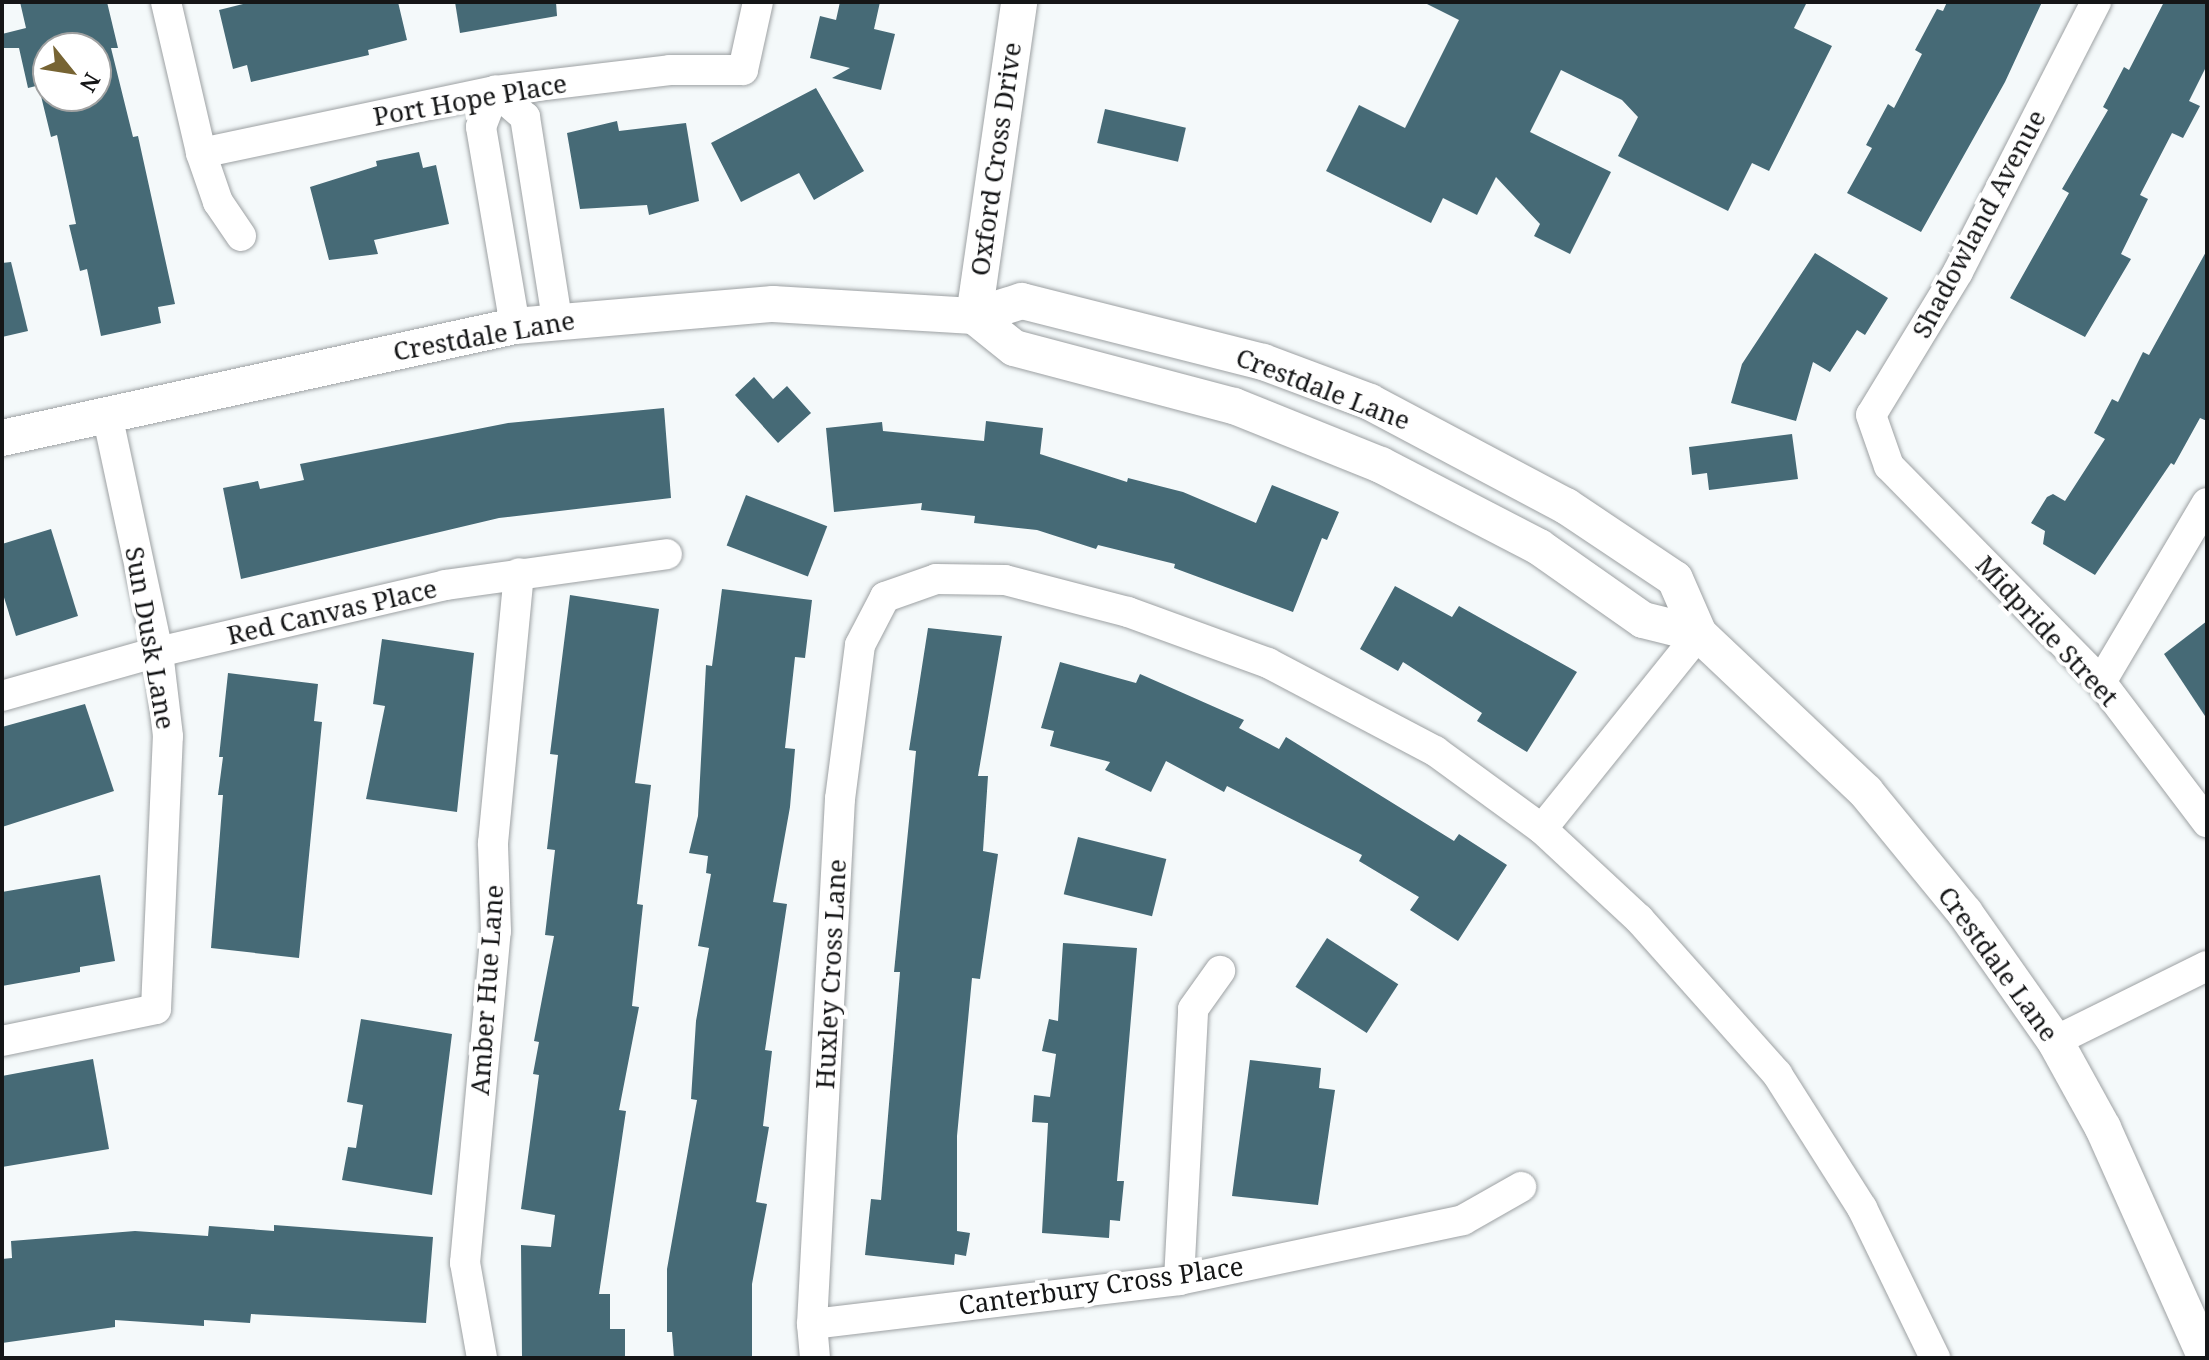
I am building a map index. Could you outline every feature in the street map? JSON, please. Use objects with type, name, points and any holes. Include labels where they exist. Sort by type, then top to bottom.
[{"type":"street","points":[[166,2],[201,153],[218,202],[241,236]]},
{"type":"street","name":"Port Hope Place","points":[[201,153],[495,91],[670,70],[743,70],[758,2]]},
{"type":"street","name":"Oxford Cross Drive","points":[[974,316],[1019,2]]},
{"type":"street","name":"Shadowland Avenue","points":[[1882,445],[1871,415],[1958,272],[2096,2]]},
{"type":"street","points":[[515,326],[481,127],[495,91],[525,117],[557,319]]},
{"type":"street","name":"Crestdale Lane","points":[[2,438],[515,326],[557,319],[773,304],[974,316],[1022,301],[1248,357],[1370,402],[1555,499],[1675,579],[1699,634],[1866,792],[1965,913],[2055,1041],[2103,1128],[2206,1358]]},
{"type":"street","name":"Crestdale Lane","points":[[974,316],[1014,348],[1234,406],[1381,465],[1539,547],[1643,620],[1699,634]]},
{"type":"street","name":"Sun Dusk Lane","points":[[2,1041],[156,1009],[168,736],[158,652],[107,414]]},
{"type":"street","name":"Midpride Street","points":[[1882,445],[1889,466],[2101,682],[2207,822]]},
{"type":"street","points":[[2101,682],[2207,503]]},
{"type":"street","name":"Red Canvas Place","points":[[2,696],[158,652],[445,585],[667,554]]},
{"type":"street","name":"Amber Hue Lane","points":[[482,1358],[465,1263],[496,931],[493,843],[519,573]]},
{"type":"street","name":"Huxley Cross Lane","points":[[815,1358],[812,1324],[840,799],[860,645],[885,597],[936,579],[1005,580],[1128,612],[1268,663],[1435,751],[1542,829]]},
{"type":"street","points":[[1699,634],[1542,829],[1639,919],[1777,1074],[1862,1208],[1935,1358]]},
{"type":"street","points":[[2055,1041],[2207,966]]},
{"type":"street","points":[[1179,1280],[1193,1009],[1220,971]]},
{"type":"street","name":"Canterbury Cross Place","points":[[812,1324],[1179,1280],[1463,1220],[1521,1187]]},
{"type":"building","points":[[20,2],[107,2],[118,48],[112,48],[112,32],[32,32],[32,87],[28,88],[19,48],[2,48],[2,34],[26,28]]},
{"type":"building","points":[[251,2],[398,2],[407,40],[368,50],[369,55],[251,82],[247,65],[233,69],[219,10]]},
{"type":"building","points":[[455,2],[556,2],[557,16],[460,33]]},
{"type":"building","points":[[840,2],[880,2],[874,29],[895,34],[881,90],[832,78],[850,68],[810,58],[820,16],[836,20]]},
{"type":"building","points":[[1423,2],[1807,2],[1794,28],[1832,46],[1769,171],[1752,163],[1728,211],[1618,156],[1638,117],[1622,100],[1561,70],[1530,132],[1611,172],[1570,254],[1534,236],[1540,224],[1496,177],[1477,215],[1443,198],[1431,223],[1326,171],[1359,105],[1405,128],[1459,20]]},
{"type":"building","points":[[1947,2],[2042,2],[2005,82],[1921,232],[1847,193],[1872,148],[1866,145],[1888,104],[1894,108],[1922,54],[1915,50],[1937,9],[1943,11]]},
{"type":"building","points":[[2164,2],[2207,2],[2207,65],[2189,101],[2200,106],[2183,138],[2172,133],[2140,195],[2148,199],[2121,254],[2131,259],[2085,337],[2010,298],[2069,193],[2062,189],[2108,110],[2103,107],[2124,67],[2129,70]]},
{"type":"building","points":[[112,52],[133,137],[138,136],[175,304],[158,307],[161,323],[101,336],[87,269],[80,271],[69,225],[76,224],[57,135],[51,137],[45,112],[112,112]]},
{"type":"building","points":[[816,88],[864,171],[814,200],[799,173],[741,202],[711,143]]},
{"type":"building","points":[[1105,109],[1186,128],[1178,162],[1097,143]]},
{"type":"building","points":[[617,121],[619,131],[686,123],[699,201],[649,215],[647,205],[580,209],[567,133]]},
{"type":"building","points":[[419,152],[423,168],[436,165],[449,224],[374,240],[378,254],[329,260],[310,187],[377,166],[376,161]]},
{"type":"building","points":[[2207,250],[2207,421],[2200,418],[2174,465],[2171,463],[2095,575],[2043,544],[2045,531],[2031,523],[2047,497],[2053,494],[2065,501],[2105,439],[2094,433],[2112,399],[2118,402],[2143,352],[2149,355]]},
{"type":"building","points":[[1815,253],[1888,298],[1865,335],[1857,330],[1830,372],[1813,362],[1796,421],[1731,403],[1742,364]]},
{"type":"building","points":[[11,262],[28,331],[2,337],[2,263]]},
{"type":"building","points":[[754,377],[773,399],[787,386],[811,413],[778,443],[735,395]]},
{"type":"building","points":[[664,408],[671,498],[499,518],[241,579],[223,488],[258,481],[260,489],[304,480],[300,464],[508,423]]},
{"type":"building","points":[[986,421],[1043,428],[1040,454],[1127,482],[1128,478],[1183,492],[1256,523],[1272,485],[1339,512],[1327,540],[1322,538],[1293,612],[1174,568],[1175,564],[1098,545],[1096,549],[1037,530],[974,523],[975,516],[921,510],[922,503],[834,512],[826,428],[882,422],[883,431],[984,441]]},
{"type":"building","points":[[1792,434],[1798,479],[1709,490],[1707,473],[1692,475],[1689,447]]},
{"type":"building","points":[[746,495],[827,526],[808,577],[727,545]]},
{"type":"building","points":[[51,529],[78,616],[16,636],[2,591],[2,544]]},
{"type":"building","points":[[1395,586],[1452,617],[1459,606],[1577,672],[1527,752],[1477,721],[1482,713],[1403,662],[1398,671],[1360,649]]},
{"type":"building","points":[[722,589],[812,600],[805,658],[795,657],[785,748],[795,749],[790,807],[773,902],[787,904],[765,1050],[772,1051],[763,1126],[769,1127],[756,1202],[767,1204],[752,1284],[752,1358],[674,1358],[672,1332],[667,1332],[667,1269],[697,1100],[691,1099],[696,1021],[709,948],[698,946],[711,874],[706,873],[708,856],[689,853],[698,816],[706,665],[712,666]]},
{"type":"building","points":[[570,595],[659,609],[635,783],[651,785],[637,904],[643,905],[632,1006],[639,1007],[619,1110],[626,1111],[599,1294],[610,1294],[610,1329],[625,1329],[625,1358],[522,1358],[521,1245],[551,1247],[555,1215],[521,1209],[539,1075],[533,1074],[539,1042],[534,1041],[554,936],[545,935],[555,850],[547,849],[558,755],[550,754]]},
{"type":"building","points":[[2207,621],[2207,719],[2164,654]]},
{"type":"building","points":[[928,628],[1002,636],[978,776],[988,776],[983,851],[998,854],[980,979],[972,978],[957,1136],[957,1231],[970,1233],[966,1256],[955,1254],[954,1265],[865,1255],[871,1199],[881,1200],[900,972],[894,972],[916,751],[909,750]]},
{"type":"building","points":[[382,639],[474,653],[457,812],[366,799],[385,706],[373,704]]},
{"type":"building","points":[[1060,662],[1136,683],[1140,674],[1244,720],[1239,728],[1279,749],[1286,737],[1454,841],[1459,834],[1507,865],[1458,941],[1410,910],[1419,897],[1359,861],[1362,855],[1227,786],[1224,792],[1166,761],[1151,792],[1105,770],[1110,762],[1050,746],[1054,731],[1041,728]]},
{"type":"building","points":[[228,673],[318,684],[314,721],[322,722],[299,958],[211,948],[223,795],[218,795],[223,757],[219,757]]},
{"type":"building","points":[[85,704],[114,791],[2,827],[2,727]]},
{"type":"building","points":[[1078,837],[1166,859],[1152,916],[1064,894]]},
{"type":"building","points":[[100,875],[115,961],[80,967],[80,972],[2,986],[2,892]]},
{"type":"building","points":[[1327,938],[1398,984],[1367,1033],[1295,987]]},
{"type":"building","points":[[1063,943],[1137,948],[1117,1181],[1124,1181],[1120,1221],[1110,1220],[1109,1238],[1042,1233],[1048,1123],[1032,1122],[1034,1095],[1050,1097],[1056,1054],[1042,1051],[1049,1019],[1058,1021]]},
{"type":"building","points":[[361,1019],[452,1034],[432,1195],[342,1180],[348,1147],[356,1148],[363,1105],[347,1102]]},
{"type":"building","points":[[93,1059],[109,1149],[2,1167],[2,1076]]},
{"type":"building","points":[[1250,1060],[1321,1068],[1319,1088],[1335,1090],[1318,1205],[1232,1196]]},
{"type":"building","points":[[274,1225],[433,1237],[426,1323],[251,1314],[250,1323],[204,1320],[204,1326],[115,1320],[115,1327],[2,1343],[2,1259],[12,1258],[11,1241],[135,1231],[208,1236],[209,1226],[274,1231]]}]
